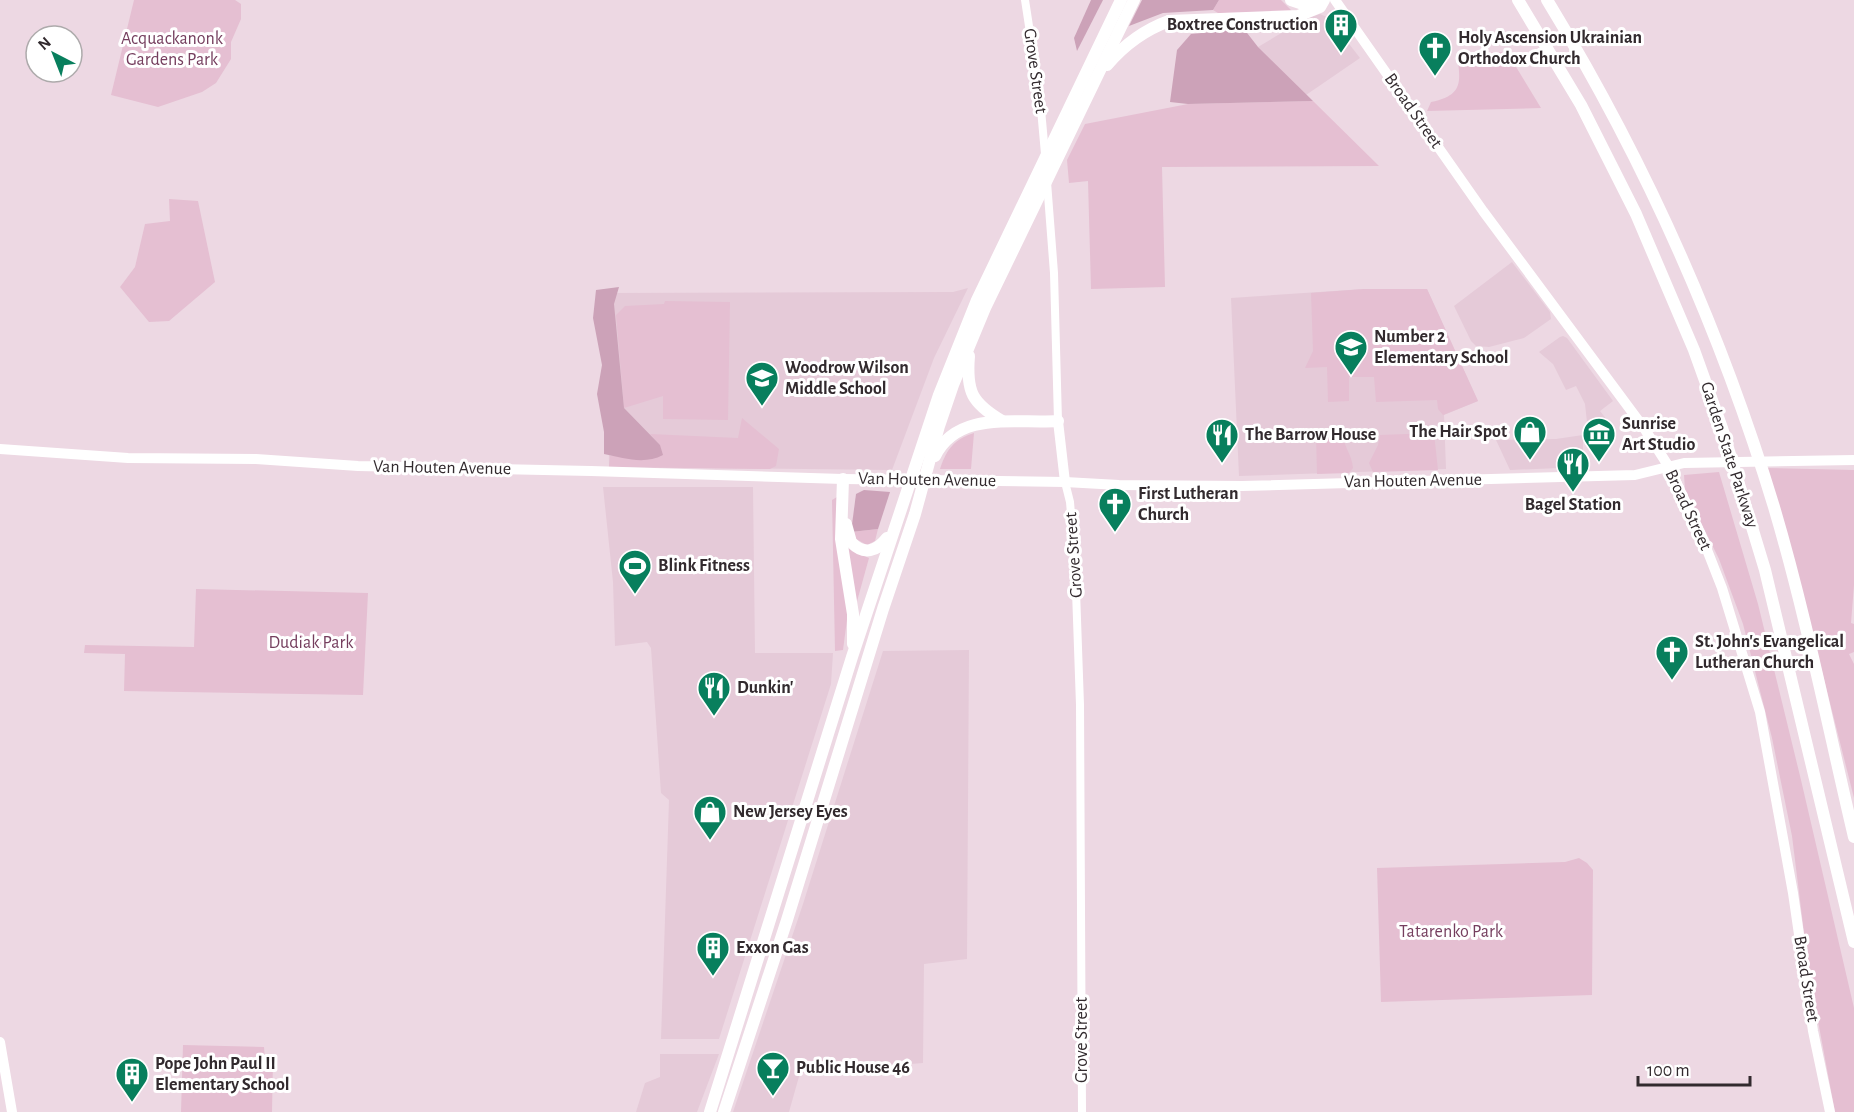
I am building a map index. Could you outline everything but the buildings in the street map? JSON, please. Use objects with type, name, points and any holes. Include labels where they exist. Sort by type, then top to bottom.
[{"type":"highway","points":[[724,1112],[927,474],[939,426],[971,341],[1134,0]]},
{"type":"highway","points":[[1291,0],[1303,4],[1318,0]]},
{"type":"highway","points":[[1098,75],[1132,40],[1149,28],[1169,21],[1298,16],[1320,7],[1324,0]]},
{"type":"highway","name":"Garden State Parkway","points":[[1518,0],[1581,105],[1636,214],[1694,350],[1718,417],[1765,570],[1854,942]]},
{"type":"highway","name":"Garden State Parkway","points":[[1547,0],[1588,68],[1654,195],[1692,279],[1729,373],[1759,462],[1789,564],[1854,837]]},
{"type":"highway","points":[[710,1112],[852,657],[939,395],[969,317],[1119,3]]},
{"type":"highway","points":[[971,341],[969,387],[973,397],[984,411],[1002,422]]},
{"type":"highway","points":[[927,474],[939,449],[954,433],[975,424],[1058,421]]},
{"type":"highway","points":[[843,479],[841,539],[854,624],[852,657]]},
{"type":"highway","points":[[842,503],[851,542],[862,550],[869,551],[881,547],[896,520]]},
{"type":"main road","name":"Broad Street","points":[[1335,0],[1483,211],[1629,406],[1669,467],[1702,537],[1722,588],[1760,712],[1793,893],[1813,1031],[1830,1112]]},
{"type":"main road","name":"Grove Street","points":[[1058,421],[1065,482]]},
{"type":"main road","name":"Van Houten Avenue","points":[[0,449],[128,458],[256,459],[358,466],[1119,485],[1350,483],[1635,475],[1684,463],[1854,460]]},
{"type":"main road","points":[[0,1042],[12,1112]]},
{"type":"street","name":"Grove Street","points":[[1025,0],[1043,126],[1054,273],[1058,421]]},
{"type":"street","name":"Grove Street","points":[[1065,482],[1070,502],[1074,552],[1079,662],[1082,1112]]},
{"type":"shaded area","points":[[1091,0],[1103,0],[1077,51],[1074,38]]},
{"type":"shaded area","points":[[1142,0],[1219,0],[1213,10],[1163,13],[1129,26]]},
{"type":"shaded area","points":[[1320,14],[1329,18],[1360,58],[1306,95],[1258,47],[1305,19]]},
{"type":"shaded area","points":[[1244,29],[1258,47],[1313,101],[1188,104],[1170,102],[1177,50],[1191,34]]},
{"type":"shaded area","points":[[1512,262],[1550,312],[1551,319],[1524,338],[1489,347],[1476,346],[1471,341],[1454,306]]},
{"type":"shaded area","points":[[619,287],[614,304],[624,408],[660,445],[663,455],[649,460],[634,460],[604,454],[604,432],[597,394],[602,365],[593,318],[596,290]]},
{"type":"shaded area","name":"Woodrow Wilson Middle School","points":[[968,288],[934,358],[892,470],[609,467],[607,293],[953,292]]},
{"type":"shaded area","name":"Number 2 Elementary School","points":[[1364,289],[1427,289],[1478,401],[1444,415],[1446,469],[1239,476],[1231,298]]},
{"type":"shaded area","points":[[1563,336],[1567,338],[1613,401],[1600,411],[1614,429],[1588,431],[1585,404],[1576,386],[1566,390],[1553,364],[1539,352]]},
{"type":"shaded area","points":[[1583,435],[1583,467],[1510,470],[1496,440],[1556,439]]},
{"type":"shaded area","points":[[603,487],[753,487],[755,653],[833,653],[831,684],[719,1039],[661,1039],[669,800],[661,793],[651,648],[647,642],[615,646],[613,582]]},
{"type":"shaded area","points":[[864,490],[890,492],[878,529],[851,532],[856,494]]},
{"type":"shaded area","points":[[969,650],[967,959],[924,964],[923,1063],[800,1073],[789,1112],[733,1112],[803,904],[883,651]]},
{"type":"shaded area","points":[[660,1054],[719,1054],[697,1112],[636,1112],[645,1083],[660,1077]]},
{"type":"green space","name":"Acquackanonk Gardens Park","points":[[134,0],[235,0],[241,4],[241,19],[231,42],[231,59],[216,83],[202,92],[158,107],[111,95]]},
{"type":"green space","points":[[1219,0],[1281,0],[1293,12],[1218,13],[1213,10]]},
{"type":"green space","points":[[1507,52],[1541,108],[1427,111],[1431,102],[1449,96],[1458,86],[1457,54]]},
{"type":"green space","points":[[1313,101],[1379,166],[1162,167],[1165,287],[1091,289],[1088,181],[1069,183],[1067,160],[1085,124],[1188,104]]},
{"type":"green space","points":[[169,199],[198,201],[215,282],[169,321],[149,322],[120,287],[135,267],[145,224],[170,221]]},
{"type":"green space","points":[[1364,289],[1427,289],[1478,401],[1443,415],[1438,409],[1437,400],[1376,402],[1374,377],[1349,377],[1349,401],[1328,402],[1327,367],[1305,368],[1313,351],[1311,293]]},
{"type":"green space","points":[[665,301],[730,302],[728,420],[663,419],[663,396],[624,408],[616,315],[625,306],[664,304]]},
{"type":"green space","points":[[742,418],[779,449],[776,466],[770,469],[609,467],[610,456],[660,445],[650,434],[738,438]]},
{"type":"green space","points":[[974,433],[971,469],[940,469],[952,446],[961,438]]},
{"type":"green space","points":[[1434,433],[1438,470],[1373,472],[1369,463],[1380,435]]},
{"type":"green space","points":[[1316,435],[1343,436],[1353,468],[1349,473],[1317,474]]},
{"type":"green space","points":[[1766,468],[1854,470],[1854,585],[1851,623],[1854,624],[1854,652],[1849,654],[1854,664],[1854,798],[1797,572]]},
{"type":"green space","points":[[1719,472],[1758,604],[1854,1008],[1854,1112],[1835,1112],[1809,973],[1792,836],[1772,738],[1743,624],[1719,559],[1685,490],[1684,475]]},
{"type":"green space","points":[[837,497],[848,612],[843,650],[835,651],[832,500]]},
{"type":"green space","points":[[878,529],[875,541],[867,545],[856,539],[851,532]]},
{"type":"green space","points":[[847,548],[869,558],[856,605]]},
{"type":"green space","name":"Dudiak Park","points":[[196,589],[368,593],[363,695],[124,691],[125,654],[84,653],[85,645],[194,647]]},
{"type":"green space","name":"Tatarenko Park","points":[[1579,858],[1593,870],[1592,995],[1381,1002],[1377,868],[1565,862]]},
{"type":"green space","points":[[183,1045],[264,1047],[265,1059],[273,1059],[272,1112],[181,1112]]},
{"type":"place","name":"Boxtree Construction","points":[[1341,54]]},
{"type":"place","name":"Holy Ascension Ukrainian Orthodox Church","points":[[1435,77]]},
{"type":"place","name":"Number 2 Elementary School","points":[[1351,376]]},
{"type":"place","name":"Woodrow Wilson Middle School","points":[[762,407]]},
{"type":"place","name":"The Hair Spot","points":[[1530,461]]},
{"type":"place","name":"Sunrise Art Studio","points":[[1599,463]]},
{"type":"place","name":"The Barrow House","points":[[1222,464]]},
{"type":"place","name":"Bagel Station","points":[[1573,493]]},
{"type":"place","name":"First Lutheran Church","points":[[1115,533]]},
{"type":"place","name":"Blink Fitness","points":[[635,595]]},
{"type":"place","name":"St. John's Evangelical Lutheran Church","points":[[1672,681]]},
{"type":"place","name":"Dunkin'","points":[[714,717]]},
{"type":"place","name":"New Jersey Eyes","points":[[710,841]]},
{"type":"place","name":"Exxon Gas","points":[[713,977]]},
{"type":"place","name":"Public House 46","points":[[773,1097]]},
{"type":"place","name":"Pope John Paul II Elementary School","points":[[132,1103]]}]
